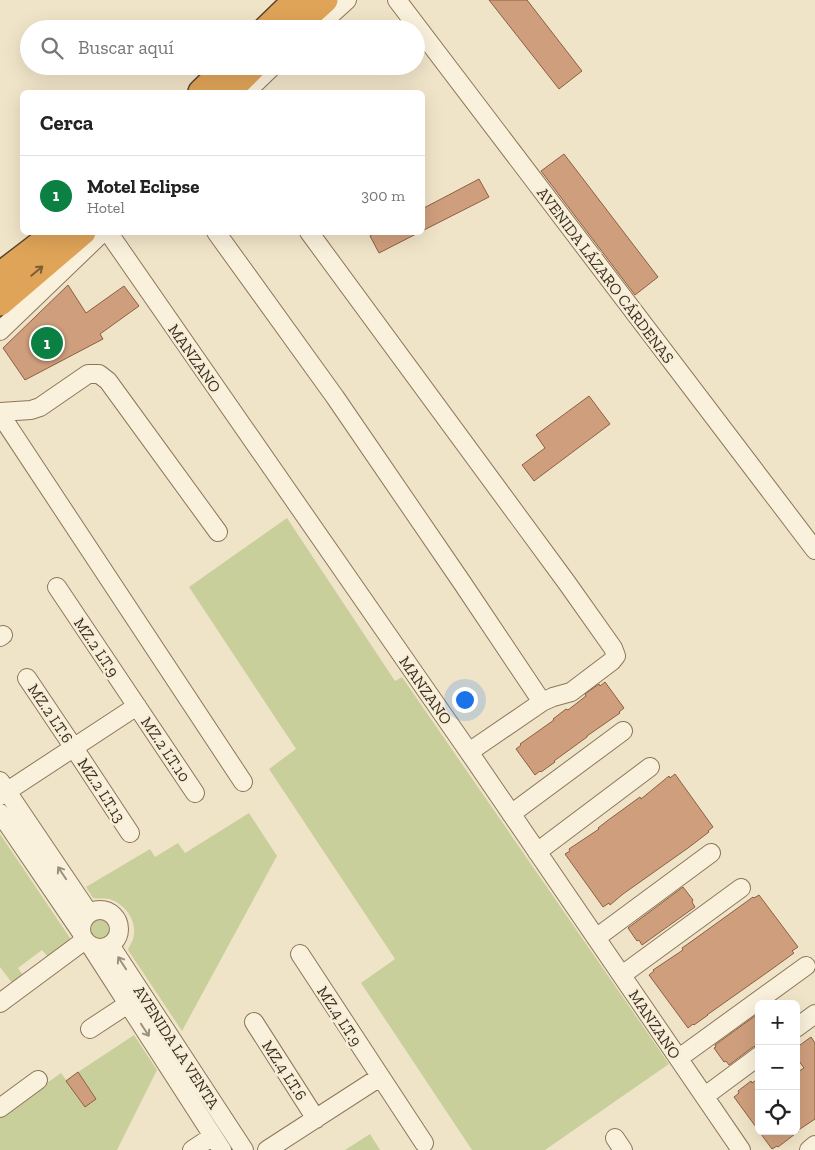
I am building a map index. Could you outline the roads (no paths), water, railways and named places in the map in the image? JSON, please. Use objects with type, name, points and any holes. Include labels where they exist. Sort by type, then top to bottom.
[{"type":"highway","points":[[275,20],[296,0]]},
{"type":"highway","points":[[303,20],[325,0]]},
{"type":"highway","points":[[204,90],[225,75]]},
{"type":"highway","points":[[0,275],[49,235]]},
{"type":"highway","points":[[0,303],[79,235]]},
{"type":"street","points":[[263,20],[279,0]]},
{"type":"street","points":[[325,20],[347,0]]},
{"type":"street","name":"AVENIDA LÁZARO CÁRDENAS","points":[[397,0],[412,20]]},
{"type":"street","name":"AVENIDA LÁZARO CÁRDENAS","points":[[425,37],[815,550]]},
{"type":"street","points":[[248,90],[264,75]]},
{"type":"street","points":[[0,331],[100,235]]},
{"type":"street","name":"MANZANO","points":[[110,235],[469,752],[741,1150]]},
{"type":"street","points":[[218,235],[335,397],[542,702]]},
{"type":"street","points":[[311,235],[567,583],[613,648],[616,656],[571,692],[542,702],[469,752]]},
{"type":"street","points":[[218,532],[108,381],[99,374],[88,374],[40,407],[0,413],[242,782]]},
{"type":"street","name":"MZ.2 LT.9","points":[[57,587],[138,706]]},
{"type":"street","name":"MZ.2 LT.6","points":[[27,678],[74,748]]},
{"type":"street","points":[[89,913],[2,789],[74,748],[138,706]]},
{"type":"street","name":"MZ.2 LT.10","points":[[138,706],[195,793]]},
{"type":"street","points":[[511,814],[623,731]]},
{"type":"street","name":"MZ.2 LT.13","points":[[74,748],[130,833]]},
{"type":"street","points":[[537,852],[650,767]]},
{"type":"street","name":"AVENIDA LA VENTA","points":[[0,813],[128,1004],[218,1143]]},
{"type":"street","points":[[596,938],[711,853]]},
{"type":"street","points":[[622,975],[741,888]]},
{"type":"street","points":[[101,909],[107,910],[116,918],[119,923],[118,935],[110,945],[100,948],[95,947],[85,939],[83,921],[89,913],[101,909]]},
{"type":"street","points":[[0,1003],[85,939]]},
{"type":"street","name":"AVENIDA LA VENTA","points":[[110,945],[244,1150]]},
{"type":"street","name":"MZ.4 LT.9","points":[[300,954],[424,1143]]},
{"type":"street","points":[[679,1058],[806,966]]},
{"type":"street","points":[[90,1029],[128,1004]]},
{"type":"street","points":[[800,1025],[815,1014]]},
{"type":"street","name":"MZ.4 LT.6","points":[[254,1022],[316,1119]]},
{"type":"street","points":[[705,1096],[755,1059]]},
{"type":"street","points":[[267,1150],[380,1077]]},
{"type":"street","points":[[0,1108],[38,1080]]},
{"type":"street","points":[[192,1150],[218,1143]]},
{"type":"street","points":[[809,1150],[815,1146]]},
{"type":"place","name":"Motel Eclipse","points":[[47,343]]}]
